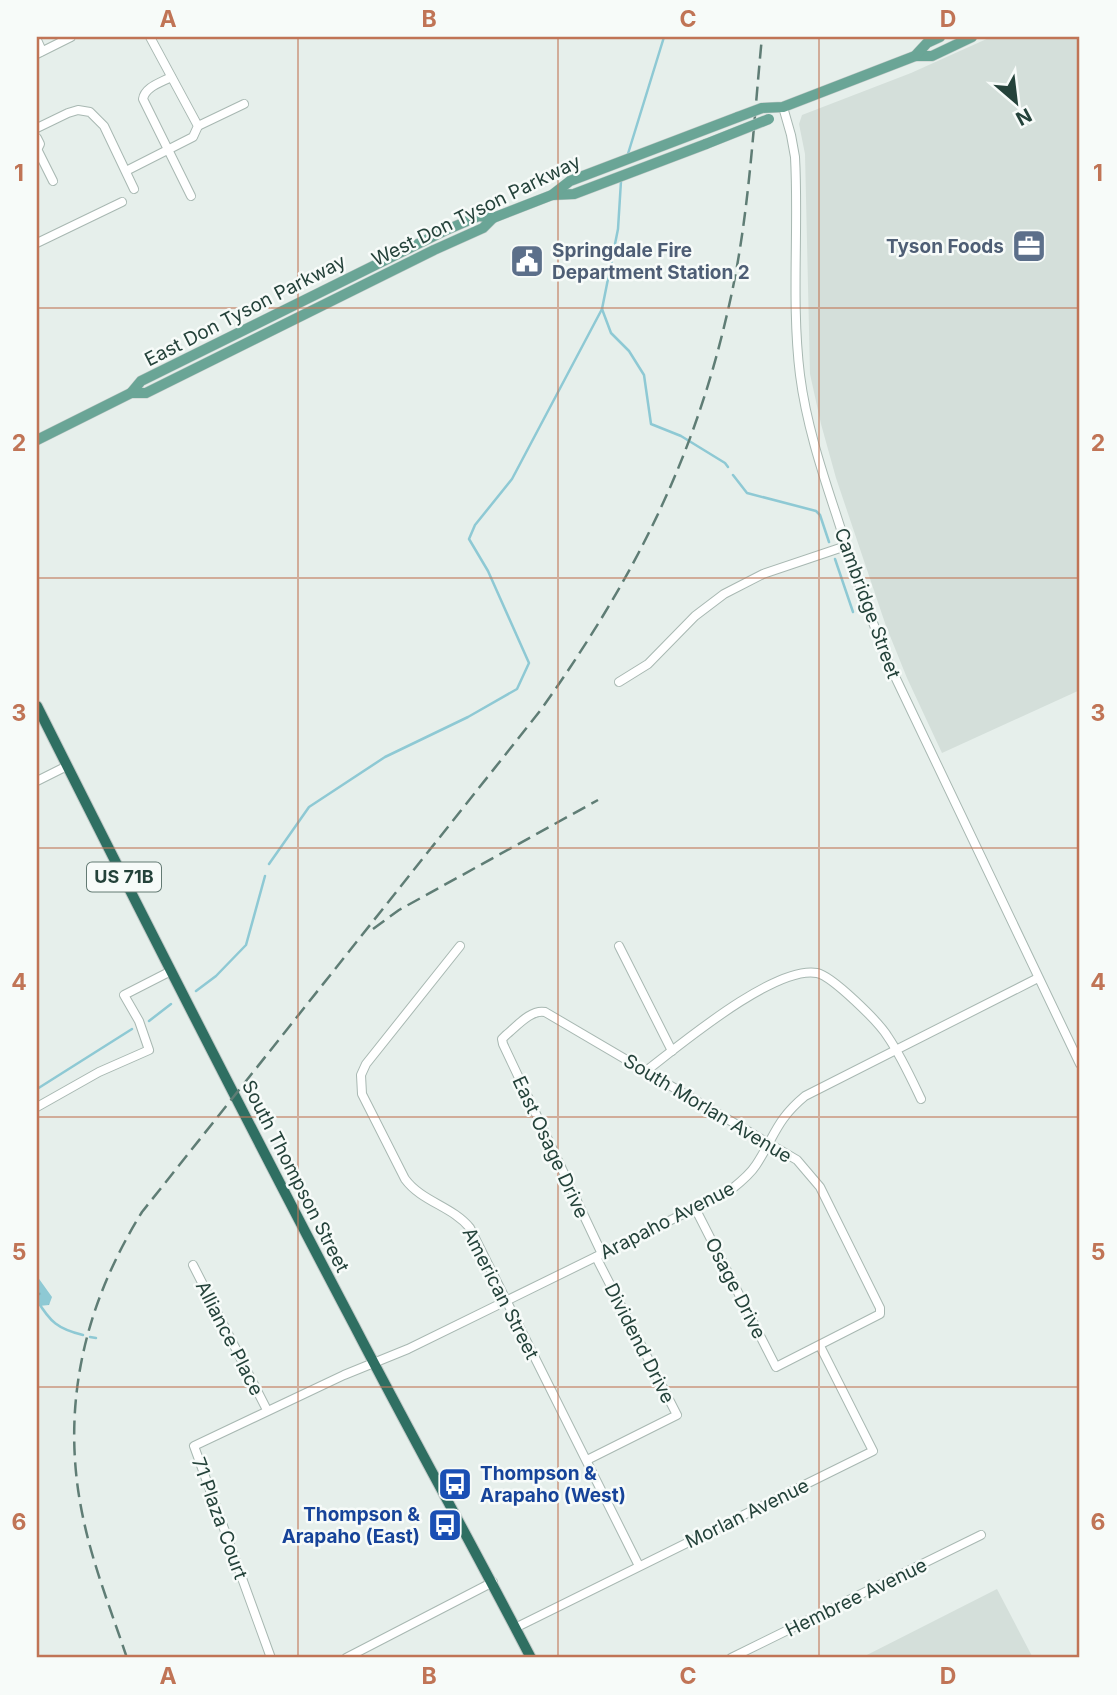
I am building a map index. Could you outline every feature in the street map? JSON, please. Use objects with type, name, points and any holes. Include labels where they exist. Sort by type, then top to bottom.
[{"type":"highway","name":"South Thompson Street","points":[[37,706],[373,1363],[493,1582],[531,1658]]},
{"type":"main road","name":"West Don Tyson Parkway","points":[[37,440],[131,393],[146,393],[483,228],[493,218],[552,195],[569,181],[762,108],[783,107],[915,56],[927,43],[940,37]]},
{"type":"main road","points":[[915,56],[932,56],[972,37]]},
{"type":"main road","points":[[552,195],[574,194],[706,144],[769,119],[783,107]]},
{"type":"street","points":[[37,40],[40,52],[71,37]]},
{"type":"street","points":[[150,37],[198,126]]},
{"type":"street","points":[[171,77],[145,92],[143,99],[191,196]]},
{"type":"street","points":[[126,171],[192,137],[198,126],[244,104]]},
{"type":"street","name":"Cambridge Street","points":[[783,107],[792,135],[795,157],[797,336],[802,385],[813,439],[846,546],[889,664],[1080,1064]]},
{"type":"street","points":[[37,128],[68,113],[78,110],[90,112],[104,126],[134,189]]},
{"type":"street","points":[[37,138],[40,144],[37,149],[53,181]]},
{"type":"street","points":[[37,243],[122,202]]},
{"type":"street","points":[[619,682],[648,664],[695,616],[734,588],[763,574],[846,546]]},
{"type":"street","points":[[37,781],[67,766]]},
{"type":"street","name":"American Street","points":[[460,946],[366,1064],[361,1075],[362,1094],[412,1189],[462,1218],[470,1228],[639,1566]]},
{"type":"street","points":[[619,946],[672,1051]]},
{"type":"street","points":[[37,1107],[99,1072],[149,1050],[139,1021],[124,995],[171,971]]},
{"type":"street","points":[[646,1071],[746,998],[773,982],[797,974],[816,973],[832,980],[887,1035],[921,1099]]},
{"type":"street","name":"Arapaho Avenue","points":[[373,1363],[506,1302],[728,1192],[756,1165],[778,1122],[805,1096],[1038,978]]},
{"type":"street","name":"East Osage Drive","points":[[539,1011],[502,1039],[599,1255]]},
{"type":"street","name":"South Morlan Avenue","points":[[539,1011],[545,1012],[797,1160],[809,1172],[820,1187],[880,1308],[880,1314],[820,1346]]},
{"type":"street","name":"Osage Drive","points":[[695,1208],[776,1367],[820,1346]]},
{"type":"street","name":"Dividend Drive","points":[[587,1461],[677,1415],[599,1255]]},
{"type":"street","name":"Alliance Place","points":[[192,1265],[267,1410]]},
{"type":"street","name":"Morlan Avenue","points":[[515,1628],[873,1451],[820,1346]]},
{"type":"street","name":"71 Plaza Court","points":[[271,1658],[194,1446],[373,1363]]},
{"type":"street","name":"Hembree Avenue","points":[[732,1658],[981,1535]]},
{"type":"street","points":[[346,1658],[493,1582]]},
{"type":"shaded area","points":[[991,37],[1080,37],[1080,690],[942,753],[886,626],[836,478],[821,424],[810,374],[805,154],[799,124],[802,115],[911,73]]},
{"type":"shaded area","points":[[997,1589],[1033,1658],[861,1658]]},
{"type":"water","points":[[37,1276],[52,1297],[49,1305],[39,1306],[37,1310]]},
{"type":"waterway","points":[[627,157],[664,37]]},
{"type":"waterway","points":[[269,864],[309,807],[385,757],[468,717],[517,689],[529,663],[488,571],[469,539],[475,525],[512,479],[602,309],[618,229],[621,181]]},
{"type":"waterway","points":[[602,309],[611,333],[629,351],[644,375],[651,424],[681,436],[728,467]]},
{"type":"waterway","points":[[733,475],[747,493],[816,511],[820,515],[829,542]]},
{"type":"waterway","points":[[835,559],[853,612]]},
{"type":"waterway","points":[[196,991],[216,976],[246,945],[265,876]]},
{"type":"waterway","points":[[149,1021],[171,1004]]},
{"type":"waterway","points":[[37,1089],[132,1029]]},
{"type":"waterway","points":[[37,1300],[56,1324],[83,1335]]},
{"type":"waterway","points":[[90,1337],[96,1338]]},
{"type":"railway","points":[[127,1658],[88,1539],[77,1481],[74,1440],[82,1361],[91,1323],[105,1285],[142,1212],[540,711],[603,616],[630,568],[655,520],[697,420],[728,310],[746,209],[762,37]]},
{"type":"railway","points":[[373,929],[399,910],[598,800]]},
{"type":"place","name":"Tyson Foods","points":[[1029,246]]},
{"type":"place","name":"Springdale Fire Department Station 2","points":[[527,261]]},
{"type":"place","name":"Thompson & Arapaho (West)","points":[[455,1484]]},
{"type":"place","name":"Thompson & Arapaho (East)","points":[[445,1525]]}]
